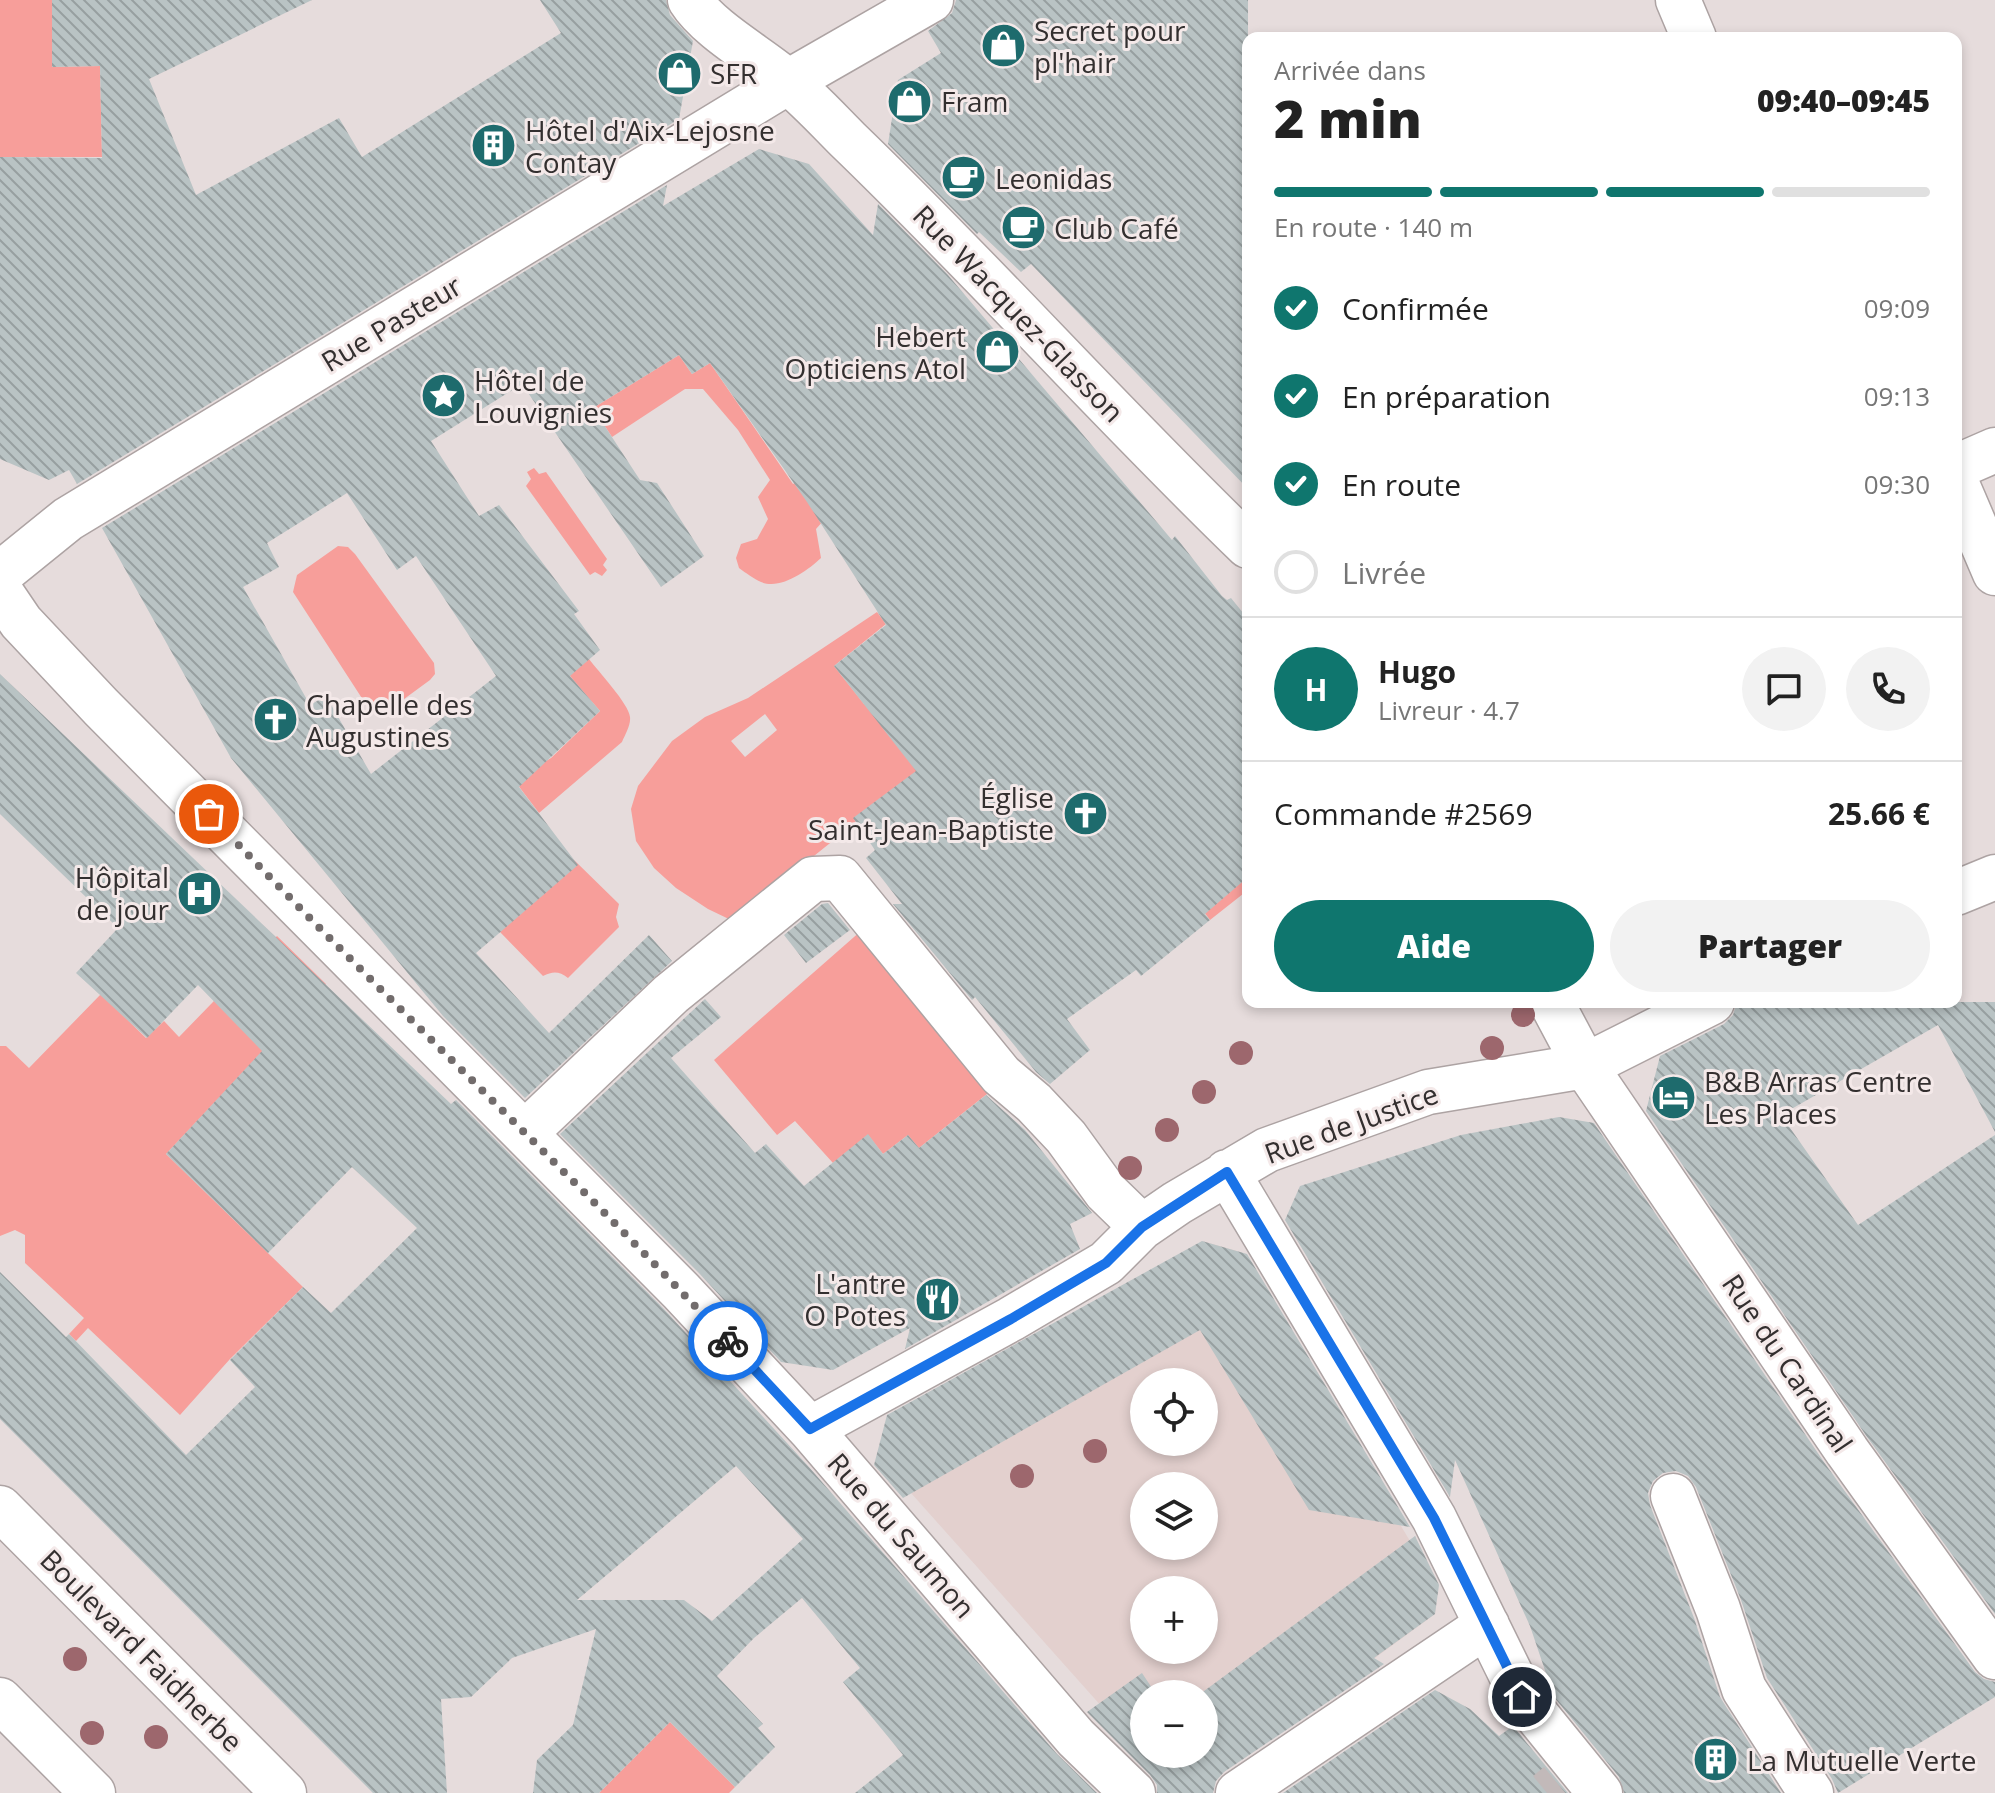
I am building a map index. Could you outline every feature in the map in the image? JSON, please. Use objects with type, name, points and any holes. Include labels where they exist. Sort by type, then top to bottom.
[{"type":"street","name":"Rue Wacquez-Glasson","points":[[690,0],[694,8],[788,82],[917,207],[1242,540]]},
{"type":"street","name":"Rue Pasteur","points":[[0,574],[68,519],[788,82],[931,0]]},
{"type":"street","points":[[1678,0],[1691,32]]},
{"type":"street","points":[[1962,464],[1995,450]]},
{"type":"street","points":[[1962,496],[1995,573]]},
{"type":"street","name":"Rue du Saumon","points":[[0,591],[21,622],[101,707],[409,1020],[640,1248],[810,1429],[1076,1738],[1133,1793]]},
{"type":"street","points":[[1962,891],[1995,877]]},
{"type":"street","points":[[525,1133],[671,994],[813,879],[840,878],[1001,1075],[1034,1103],[1066,1137],[1106,1192],[1142,1227]]},
{"type":"street","name":"Rue du Cardinal","points":[[1554,1008],[1585,1066],[1847,1451],[1995,1657]]},
{"type":"street","name":"Rue de Justice","points":[[810,1429],[1106,1263],[1142,1227],[1267,1150],[1428,1092],[1585,1066],[1700,1008]]},
{"type":"street","points":[[1227,1172],[1434,1518],[1522,1697],[1579,1782]]},
{"type":"street","points":[[1673,1496],[1718,1609],[1744,1689],[1811,1793]]},
{"type":"street","name":"Boulevard Faidherbe","points":[[0,1508],[284,1793]]},
{"type":"street","points":[[1238,1793],[1487,1625]]},
{"type":"street","points":[[0,1700],[93,1793]]},
{"type":"shaded area","points":[[0,0],[52,0],[52,67],[100,66],[102,157],[0,157]]},
{"type":"shaded area","points":[[679,355],[692,374],[710,363],[793,484],[798,481],[824,520],[816,529],[821,558],[793,578],[769,584],[758,581],[739,568],[736,558],[741,544],[757,539],[768,519],[758,497],[770,480],[738,430],[703,389],[685,389],[612,437],[593,408]]},
{"type":"shaded area","points":[[534,468],[539,474],[546,472],[607,559],[603,565],[607,570],[602,576],[595,572],[590,575],[526,486],[531,479],[527,472]]},
{"type":"shaded area","points":[[338,546],[348,547],[355,554],[434,663],[435,674],[430,680],[385,713],[367,706],[293,592],[297,575]]},
{"type":"shaded area","points":[[877,612],[886,624],[834,666],[864,704],[963,629],[967,733],[733,921],[676,888],[654,868],[636,841],[631,809],[638,786],[672,741],[705,717],[748,698]],"holes":[[[765,714],[777,730],[745,757],[731,741]]]},
{"type":"shaded area","points":[[589,659],[624,704],[630,717],[629,727],[622,742],[539,813],[514,780],[551,758],[600,711],[569,675]]},
{"type":"shaded area","points":[[572,858],[619,904],[616,917],[619,927],[568,978],[556,972],[543,976],[500,932]]},
{"type":"shaded area","points":[[1242,882],[1242,895],[1210,920],[1204,912]]},
{"type":"shaded area","points":[[862,930],[992,1090],[919,1148],[908,1135],[883,1154],[868,1135],[833,1163],[795,1121],[777,1135],[714,1060]]},
{"type":"shaded area","points":[[277,936],[326,984],[166,1154],[303,1287],[230,1359],[180,1415],[88,1328],[76,1341],[69,1334],[84,1318],[25,1263],[25,1235],[15,1230],[0,1236],[0,1046],[6,1046],[29,1068],[101,994],[146,1038],[164,1021],[179,1037]]},
{"type":"shaded area","points":[[1202,1241],[1237,1251],[1438,1588],[1435,1614],[1214,1776],[1189,1768],[1218,1768],[1218,1680],[1130,1680],[1130,1738],[911,1493]]},
{"type":"shaded area","points":[[670,1722],[735,1787],[729,1793],[599,1793]]},
{"type":"building","points":[[52,0],[312,0],[149,79],[196,195],[339,118],[362,157],[561,33],[540,0],[666,0],[670,15],[693,41],[679,119],[77,484],[69,470],[49,480],[0,459],[0,157],[102,158],[100,66],[52,67]]},
{"type":"building","points":[[956,0],[1248,0],[1248,32],[1242,32],[1242,483],[1031,264],[1021,272],[979,232],[977,234],[888,144],[898,80],[941,53],[928,31],[952,13]]},
{"type":"building","points":[[759,149],[809,164],[873,235],[878,204],[948,275],[1172,540],[1175,536],[1222,596],[1227,600],[1231,598],[1242,612],[1242,882],[1205,914],[1210,920],[1141,976],[1136,970],[1067,1019],[1090,1050],[1050,1084],[1036,1072],[975,997],[972,1000],[893,904],[902,904],[866,858],[875,850],[853,818],[916,771],[834,666],[886,625],[807,502],[710,363],[692,374],[679,355],[593,408],[640,480],[657,483],[704,556],[661,587],[522,384],[431,441],[479,516],[499,505],[579,611],[574,614],[600,650],[570,676],[600,711],[519,787],[578,865],[476,953],[549,1033],[649,935],[672,961],[525,1098],[443,1016],[231,758],[102,528],[667,185],[663,206]],"holes":[[[347,493],[397,570],[416,556],[496,676],[371,774],[326,696],[310,705],[243,587],[279,567],[267,543]]]},
{"type":"building","points":[[0,674],[451,1104],[456,1100],[663,1308],[809,1467],[1057,1754],[1097,1793],[855,1793],[903,1755],[843,1682],[860,1668],[802,1598],[754,1638],[717,1676],[763,1724],[758,1728],[775,1747],[735,1787],[670,1722],[599,1793],[533,1793],[537,1760],[573,1725],[596,1629],[512,1658],[471,1697],[441,1699],[447,1793],[373,1793],[0,1419],[0,1272],[66,1337],[69,1334],[186,1455],[255,1387],[230,1360],[303,1287],[331,1313],[417,1228],[352,1167],[268,1253],[166,1154],[262,1051],[198,985],[147,1038],[76,973],[118,928],[0,814]],"holes":[[[736,1466],[803,1539],[712,1621],[684,1600],[577,1600]]]},
{"type":"building","points":[[828,903],[850,930],[806,963],[784,935],[822,904]]},
{"type":"building","points":[[705,999],[721,1017],[671,1058],[755,1153],[766,1144],[804,1186],[868,1134],[883,1154],[908,1135],[919,1148],[986,1095],[1025,1130],[1092,1213],[1070,1224],[1080,1249],[905,1349],[910,1328],[833,1370],[781,1362],[699,1273],[560,1134]]},
{"type":"building","points":[[1962,1002],[1995,1002],[1995,1132],[1938,1025],[1781,1115],[1858,1225],[1995,1135],[1995,1614],[1867,1437],[1646,1111],[1660,1056],[1724,1024],[1735,1008],[1962,1008]]},
{"type":"building","points":[[1559,1117],[1594,1123],[1826,1465],[1975,1672],[1995,1682],[1995,1697],[1838,1793],[1767,1678],[1741,1600],[1696,1487],[1688,1476],[1676,1471],[1663,1473],[1653,1481],[1648,1493],[1650,1505],[1694,1618],[1720,1697],[1781,1793],[1624,1793],[1619,1777],[1554,1697],[1530,1626],[1455,1460],[1450,1497],[1285,1220],[1300,1186],[1461,1135]]},
{"type":"building","points":[[1202,1241],[1247,1254],[1410,1527],[1309,1510],[1200,1330],[903,1498],[874,1465],[887,1415]]},
{"type":"building","points":[[1415,1536],[1439,1585],[1435,1614],[1374,1658],[1384,1664],[1224,1772],[1216,1781],[1213,1793],[1157,1793],[1157,1785],[1143,1768],[1218,1768],[1218,1681]]},
{"type":"building","points":[[1142,1673],[1147,1680],[1132,1680]]},
{"type":"building","points":[[1130,1682],[1130,1755],[1087,1712]]},
{"type":"building","points":[[1435,1690],[1470,1709],[1499,1736],[1513,1726],[1568,1793],[1283,1793]]},
{"type":"tunnel","points":[[1547,1793],[1558,1784]]},
{"type":"way so far","points":[[209,814],[409,1020],[640,1248],[728,1341]]},
{"type":"place","name":"Secret pour pl'hair","points":[[1003,46]]},
{"type":"place","name":"SFR","points":[[679,73]]},
{"type":"place","name":"Fram","points":[[910,101]]},
{"type":"place","name":"Hôtel d'Aix-Lejosne Contay","points":[[494,146]]},
{"type":"place","name":"Leonidas","points":[[964,178]]},
{"type":"place","name":"Club Café","points":[[1023,228]]},
{"type":"place","name":"Hebert Opticiens Atol","points":[[997,352]]},
{"type":"place","name":"Hôtel de Louvignies","points":[[443,396]]},
{"type":"place","name":"Chapelle des Augustines","points":[[275,720]]},
{"type":"place","name":"Église Saint-Jean-Baptiste","points":[[1085,813]]},
{"type":"place","name":"Hôpital de jour","points":[[200,893]]},
{"type":"place","name":"B&B Arras Centre Les Places","points":[[1673,1097]]},
{"type":"place","name":"L'antre O Potes","points":[[937,1299]]},
{"type":"place","name":"La Mutuelle Verte","points":[[1716,1760]]},
{"type":"route","points":[[728,1341],[810,1429],[1106,1263],[1142,1227],[1227,1172],[1434,1518],[1522,1697]]}]
